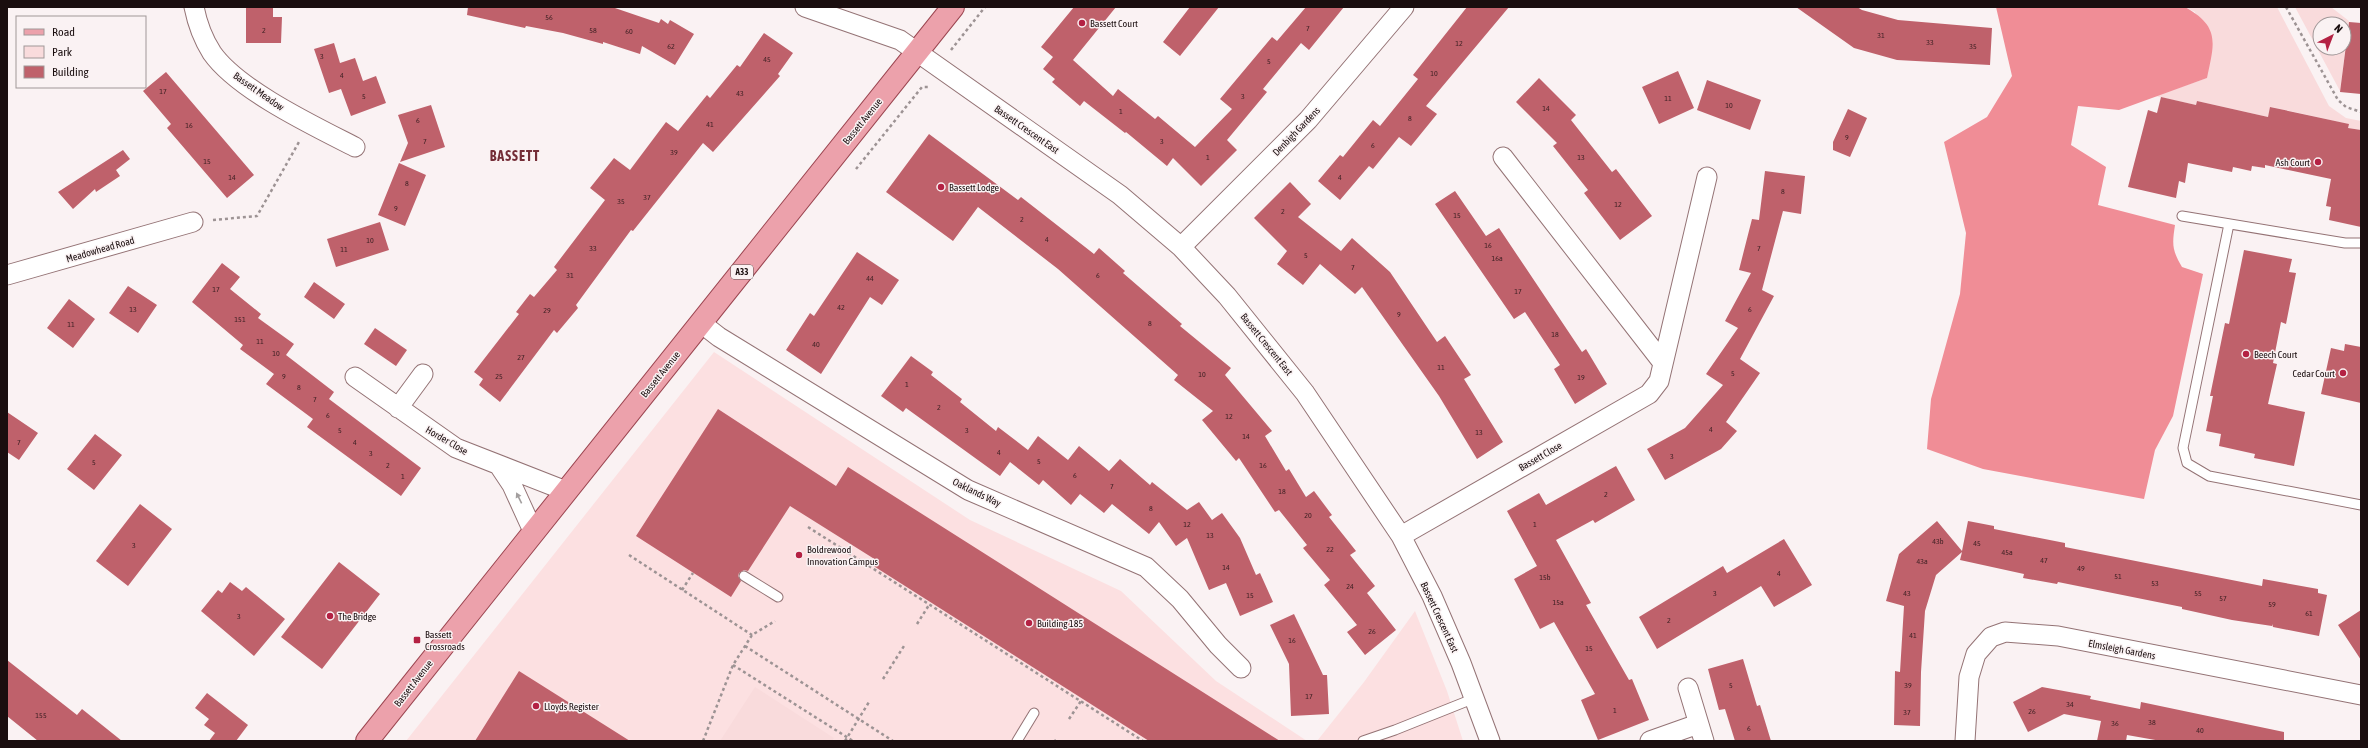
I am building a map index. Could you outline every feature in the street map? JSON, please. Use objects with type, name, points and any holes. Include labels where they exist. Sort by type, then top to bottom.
[{"type":"main road","name":"Bassett Avenue","points":[[367,741],[533,531],[953,7]]},
{"type":"street","name":"Bassett Meadow","points":[[194,7],[198,24],[212,53],[235,75],[259,94],[309,123],[355,147]]},
{"type":"street","name":"Bassett Crescent East","points":[[805,7],[900,40],[1092,175],[1156,225],[1181,247],[1232,301],[1305,393],[1401,536],[1432,596],[1490,741]]},
{"type":"street","name":"Denbigh Gardens","points":[[1181,247],[1308,120],[1404,7]]},
{"type":"street","points":[[1503,157],[1663,363]]},
{"type":"street","name":"Bassett Close","points":[[1401,536],[1649,394],[1659,382],[1706,177]]},
{"type":"street","name":"Meadowhead Road","points":[[7,275],[193,222]]},
{"type":"street","name":"Oaklands Way","points":[[701,323],[719,337],[968,490],[1146,567],[1180,599],[1218,645],[1242,668]]},
{"type":"street","points":[[398,408],[423,374]]},
{"type":"street","name":"Horder Close","points":[[355,377],[456,448],[566,491]]},
{"type":"street","points":[[500,466],[512,484],[533,531]]},
{"type":"street","name":"Elmsleigh Gardens","points":[[1965,741],[1969,677],[1976,654],[1991,637],[2006,632],[2058,636],[2361,695]]},
{"type":"street","points":[[1650,741],[1701,732],[1688,688]]},
{"type":"lane","points":[[2182,216],[2361,243]]},
{"type":"lane","points":[[2229,224],[2183,448],[2187,463],[2209,476],[2361,505]]},
{"type":"lane","points":[[744,576],[778,597]]},
{"type":"lane","points":[[1363,741],[1395,730],[1474,698]]},
{"type":"lane","points":[[1017,741],[1034,713]]},
{"type":"path","points":[[952,56],[951,50],[985,7]]},
{"type":"path","points":[[2286,7],[2338,100],[2350,109],[2361,112]]},
{"type":"path","points":[[977,9],[981,12]]},
{"type":"path","points":[[852,174],[922,87],[928,87],[933,90]]},
{"type":"path","points":[[193,222],[257,216],[309,123]]},
{"type":"path","points":[[808,527],[1054,682],[1143,741]]},
{"type":"path","points":[[629,556],[752,635]]},
{"type":"path","points":[[682,590],[693,573]]},
{"type":"path","points":[[917,624],[929,604]]},
{"type":"path","points":[[703,741],[733,665],[752,635],[775,621]]},
{"type":"path","points":[[745,646],[893,741]]},
{"type":"path","points":[[883,679],[904,646]]},
{"type":"path","points":[[733,665],[853,741]]},
{"type":"path","points":[[1069,719],[1081,701]]},
{"type":"path","points":[[845,741],[869,702]]},
{"type":"shaded area","points":[[1996,7],[2185,7],[2197,14],[2210,29],[2213,46],[2207,78],[2119,110],[2078,106],[2071,145],[2106,167],[2098,205],[2175,225],[2173,238],[2174,247],[2176,256],[2182,267],[2203,274],[2173,416],[2155,450],[2144,499],[1983,469],[1927,449],[1931,399],[1960,294],[1966,233],[1944,142],[1987,117],[2012,76]]},
{"type":"shaded area","name":"Boldrewood Innovation Campus","points":[[714,352],[970,520],[1121,591],[1216,681],[1307,741],[406,741]]},
{"type":"shaded area","points":[[1415,611],[1447,691],[1463,741],[1317,741],[1364,682]]},
{"type":"green space","points":[[2185,7],[2277,7],[2329,106],[2346,118],[2361,121],[2361,130],[2348,128],[2348,124],[2271,107],[2268,117],[2197,101],[2196,105],[2155,96],[2207,78],[2195,12]]},
{"type":"green space","points":[[2295,7],[2331,7],[2343,16],[2312,16],[2312,39]]},
{"type":"green space","points":[[2321,56],[2344,56],[2340,91]]},
{"type":"green space","points":[[755,687],[834,738],[832,741],[720,741]]},
{"type":"building","points":[[246,7],[273,7],[273,17],[282,17],[281,43],[246,43]]},
{"type":"building","points":[[468,7],[612,7],[659,23],[661,19],[668,24],[670,20],[694,34],[675,65],[642,46],[640,54],[603,42],[603,44],[563,33],[526,26],[525,28],[467,15]]},
{"type":"building","points":[[1074,7],[1116,7],[1073,60],[1113,96],[1118,89],[1155,119],[1158,116],[1195,147],[1232,109],[1220,99],[1272,37],[1277,41],[1306,7],[1344,7],[1309,50],[1301,43],[1263,89],[1267,92],[1227,140],[1237,150],[1201,186],[1173,158],[1167,166],[1126,132],[1125,133],[1084,101],[1080,106],[1052,82],[1055,79],[1043,69],[1053,57],[1041,47]]},
{"type":"building","points":[[1190,7],[1219,7],[1180,56],[1163,42]]},
{"type":"building","points":[[1467,7],[1509,7],[1426,106],[1437,114],[1411,146],[1399,137],[1373,169],[1369,166],[1340,200],[1318,181],[1340,155],[1343,157],[1373,120],[1380,126],[1418,79],[1413,75]]},
{"type":"building","points":[[1796,7],[1857,7],[1862,10],[1898,20],[1992,28],[1990,65],[1897,60],[1854,48]]},
{"type":"building","points":[[2352,22],[2361,23],[2361,94],[2340,92],[2345,56],[2352,56]]},
{"type":"building","points":[[764,33],[793,53],[778,74],[780,76],[713,152],[703,143],[633,231],[631,230],[576,305],[578,308],[557,333],[554,330],[500,402],[479,385],[483,379],[474,372],[519,314],[516,312],[530,294],[534,297],[557,270],[554,267],[605,200],[590,188],[614,158],[630,170],[666,122],[678,131],[707,95],[710,98],[737,65],[740,67]]},
{"type":"building","points":[[334,43],[340,63],[355,58],[363,81],[376,76],[386,103],[351,116],[341,89],[329,93],[314,49]]},
{"type":"building","points":[[1678,71],[1694,108],[1659,124],[1642,87]]},
{"type":"building","points":[[166,72],[254,175],[227,198],[167,128],[171,124],[143,91]]},
{"type":"building","points":[[1539,78],[1576,115],[1571,120],[1612,172],[1616,169],[1652,216],[1620,240],[1584,193],[1588,190],[1553,146],[1557,143],[1516,102]]},
{"type":"building","points":[[1707,80],[1761,100],[1750,130],[1697,110]]},
{"type":"building","name":"Ash Court","points":[[2161,97],[2196,105],[2197,101],[2268,117],[2270,107],[2349,124],[2348,128],[2361,130],[2361,227],[2329,220],[2331,207],[2326,206],[2331,179],[2265,165],[2265,168],[2252,166],[2251,171],[2233,167],[2232,172],[2188,163],[2185,183],[2179,181],[2176,198],[2128,187],[2148,110],[2157,113]]},
{"type":"building","points":[[431,105],[445,147],[400,162],[408,143],[398,115]]},
{"type":"building","points":[[1848,109],[1867,118],[1850,157],[1833,150],[1833,142]]},
{"type":"building","points":[[929,134],[1018,200],[1021,197],[1094,254],[1099,248],[1125,271],[1123,273],[1182,324],[1180,326],[1231,368],[1225,375],[1272,431],[1265,436],[1286,471],[1289,469],[1306,497],[1314,491],[1332,515],[1329,517],[1356,551],[1350,555],[1375,586],[1367,593],[1396,630],[1365,655],[1347,632],[1357,625],[1324,585],[1330,580],[1303,548],[1307,545],[1279,510],[1275,512],[1239,458],[1236,461],[1202,420],[1213,411],[1174,380],[1178,375],[1058,269],[978,207],[953,241],[886,192]]},
{"type":"building","points":[[123,150],[130,159],[116,170],[120,176],[96,192],[95,189],[73,209],[58,192]]},
{"type":"building","points":[[399,163],[426,175],[405,226],[378,215]]},
{"type":"building","points":[[1765,171],[1805,176],[1801,214],[1783,211],[1762,290],[1774,296],[1740,359],[1760,373],[1726,422],[1737,431],[1721,449],[1665,480],[1647,449],[1685,428],[1723,385],[1706,374],[1738,328],[1725,321],[1751,273],[1739,270],[1752,219],[1759,220]]},
{"type":"building","points":[[1290,182],[1311,204],[1298,217],[1341,251],[1352,238],[1390,272],[1437,342],[1445,336],[1471,375],[1464,379],[1503,442],[1477,459],[1439,396],[1362,287],[1355,294],[1320,264],[1303,285],[1277,264],[1287,251],[1254,218]]},
{"type":"building","points":[[1455,191],[1486,236],[1499,228],[1582,352],[1586,349],[1607,384],[1575,404],[1554,369],[1560,365],[1525,312],[1514,319],[1435,204]]},
{"type":"building","points":[[380,222],[389,250],[336,267],[327,239]]},
{"type":"building","name":"Beech Court","points":[[2244,250],[2292,259],[2289,272],[2296,273],[2286,324],[2281,322],[2273,363],[2277,364],[2268,404],[2305,412],[2294,466],[2254,458],[2255,454],[2219,446],[2221,434],[2206,431],[2213,396],[2210,396],[2225,323],[2229,324]]},
{"type":"building","points":[[857,252],[899,280],[882,305],[870,297],[821,374],[786,350],[810,313],[814,316]]},
{"type":"building","points":[[222,263],[240,277],[230,289],[261,314],[258,318],[294,344],[286,355],[334,392],[329,399],[421,468],[401,496],[307,427],[313,419],[266,384],[274,374],[240,349],[243,345],[192,302]]},
{"type":"building","points":[[314,282],[345,304],[334,319],[304,297]]},
{"type":"building","points":[[128,286],[157,305],[138,333],[109,313]]},
{"type":"building","points":[[69,299],[95,319],[73,348],[47,328]]},
{"type":"building","points":[[375,328],[407,350],[396,366],[364,344]]},
{"type":"building","name":"Cedar Court","points":[[2345,344],[2361,347],[2361,403],[2321,394],[2331,348],[2344,351]]},
{"type":"building","points":[[911,356],[933,372],[931,375],[962,399],[960,402],[996,431],[998,427],[1028,450],[1038,436],[1068,460],[1079,446],[1109,471],[1120,459],[1150,485],[1152,482],[1187,510],[1199,502],[1212,520],[1222,513],[1240,538],[1256,575],[1260,573],[1273,602],[1240,616],[1226,583],[1209,590],[1187,538],[1176,546],[1159,522],[1149,534],[1112,504],[1104,513],[1080,494],[1071,505],[1043,480],[1039,485],[1010,462],[1000,476],[906,408],[903,412],[881,396]]},
{"type":"building","name":"Building 185","points":[[718,409],[836,486],[848,467],[1280,741],[1149,741],[872,565],[876,560],[790,506],[748,571],[744,570],[739,573],[738,576],[741,581],[731,597],[636,536]]},
{"type":"building","points":[[7,412],[38,433],[19,460],[7,452]]},
{"type":"building","points":[[95,434],[122,455],[94,490],[67,469]]},
{"type":"building","points":[[1616,466],[1635,500],[1595,523],[1593,520],[1556,540],[1591,603],[1586,605],[1629,680],[1632,679],[1649,720],[1598,740],[1581,700],[1595,694],[1554,622],[1540,629],[1514,579],[1537,566],[1507,511],[1539,493],[1546,505]]},
{"type":"building","points":[[140,504],[172,529],[128,586],[96,561]]},
{"type":"building","points":[[1937,521],[1962,551],[1968,521],[1994,526],[1994,529],[2065,543],[2065,547],[2262,586],[2263,579],[2318,589],[2318,593],[2327,595],[2319,636],[2273,627],[2272,624],[2272,626],[2232,620],[2182,609],[2182,607],[2058,582],[2057,584],[2023,578],[2024,574],[1960,560],[1962,552],[1936,575],[1925,611],[1921,672],[1920,726],[1894,725],[1895,671],[1900,672],[1904,606],[1886,601],[1899,554]]},
{"type":"building","points":[[1784,539],[1812,585],[1774,607],[1761,586],[1657,649],[1639,617],[1723,566],[1727,573]]},
{"type":"building","name":"The Bridge","points":[[339,562],[380,594],[322,669],[281,637]]},
{"type":"building","points":[[230,582],[242,591],[246,587],[285,619],[254,656],[201,611],[218,590],[222,593]]},
{"type":"building","points":[[2361,610],[2361,660],[2338,625]]},
{"type":"building","points":[[1294,614],[1323,675],[1327,675],[1329,714],[1291,716],[1289,664],[1270,625]]},
{"type":"building","points":[[1743,659],[1757,706],[1760,705],[1771,741],[1735,741],[1725,709],[1719,710],[1708,669]]},
{"type":"building","points":[[7,660],[77,715],[82,709],[122,741],[38,741],[7,716]]},
{"type":"building","name":"Lloyds Register","points":[[519,671],[630,741],[475,741]]},
{"type":"building","points":[[2042,687],[2091,696],[2090,699],[2140,709],[2141,702],[2284,732],[2284,741],[2161,741],[2127,735],[2126,741],[2097,741],[2101,721],[2064,714],[2028,732],[2013,702]]},
{"type":"building","points":[[207,693],[248,725],[236,741],[209,741],[215,733],[204,725],[209,719],[195,708]]},
{"type":"place","name":"Bassett Court","points":[[1082,23]]},
{"type":"place","name":"Ash Court","points":[[2318,162]]},
{"type":"place","name":"Bassett Lodge","points":[[941,187]]},
{"type":"place","name":"Beech Court","points":[[2246,354]]},
{"type":"place","name":"Cedar Court","points":[[2343,373]]},
{"type":"place","name":"Boldrewood Innovation Campus","points":[[799,555]]},
{"type":"place","name":"The Bridge","points":[[330,616]]},
{"type":"place","name":"Building 185","points":[[1029,623]]},
{"type":"place","name":"Bassett Crossroads","points":[[417,640]]},
{"type":"place","name":"Lloyds Register","points":[[536,706]]},
{"type":"district","name":"BASSETT","points":[[515,156]]}]
